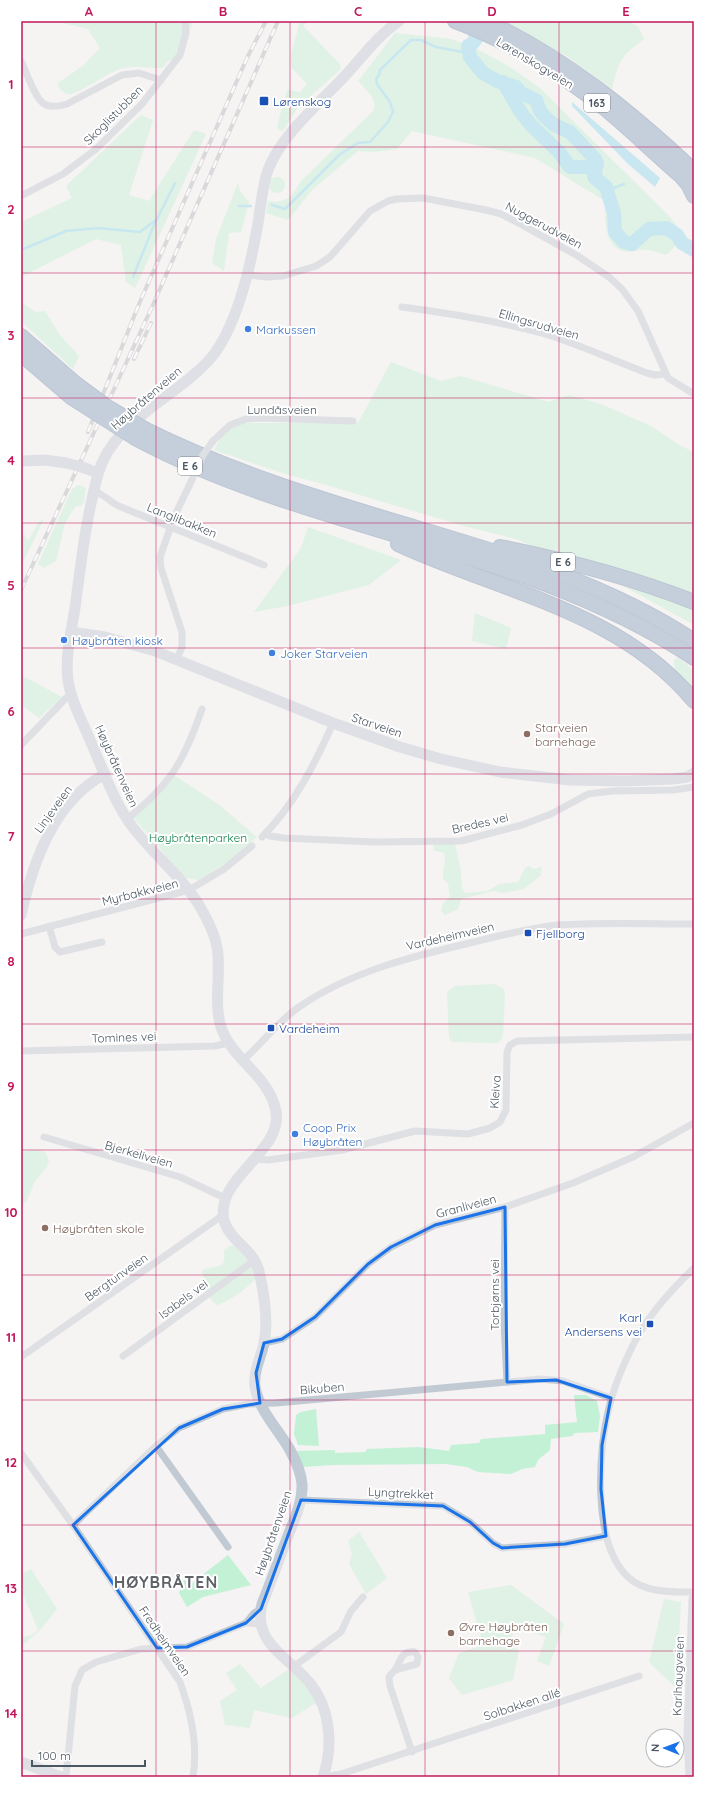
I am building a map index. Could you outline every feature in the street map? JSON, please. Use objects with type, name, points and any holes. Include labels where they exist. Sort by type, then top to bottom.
[{"type":"highway","name":"Lørenskogveien","points":[[458,22],[484,27],[546,52],[591,82],[619,104],[694,171]]},
{"type":"highway","name":"Lørenskogveien","points":[[484,27],[598,103],[682,176],[694,196]]},
{"type":"highway","name":"E 6","points":[[21,336],[73,391]]},
{"type":"highway","name":"E 6","points":[[21,354],[73,391],[108,407],[142,435],[175,459],[229,482],[487,564],[574,594],[644,627],[694,658]]},
{"type":"highway","name":"E 6","points":[[142,435],[261,479],[520,560],[577,581],[657,619],[694,642]]},
{"type":"highway","name":"E 6","points":[[349,521],[445,564],[538,598],[597,624],[656,663],[673,678],[694,701]]},
{"type":"highway","name":"E 6","points":[[430,532],[521,550],[644,585],[694,602]]},
{"type":"street","name":"Skoglistubben","points":[[21,196],[63,174],[96,149],[142,104],[180,55],[186,33],[185,21]]},
{"type":"street","name":"Høybråtenveien","points":[[379,36],[385,21]]},
{"type":"street","name":"Høybråtenveien","points":[[323,1776],[329,1750],[328,1729],[319,1698],[312,1685],[273,1648],[262,1624],[261,1609],[300,1500],[302,1482],[295,1461],[261,1403],[255,1381],[257,1367],[264,1344],[266,1328],[259,1273],[255,1260],[229,1231],[224,1215],[225,1198],[268,1142],[274,1130],[276,1111],[273,1099],[266,1087],[228,1043],[222,1029],[218,1014],[218,962],[216,944],[203,912],[189,890],[140,837],[117,802],[72,695],[68,674],[71,632],[85,531],[98,473],[102,463],[116,441],[126,430],[201,368],[212,357],[234,317],[247,274],[267,174],[280,148],[379,36],[399,21]]},
{"type":"street","points":[[21,61],[38,97],[43,103],[48,105],[60,106],[68,104],[126,74],[139,73],[161,80]]},
{"type":"street","name":"Nuggerudveien","points":[[247,274],[268,277],[283,276],[316,266],[330,257],[370,211],[388,201],[396,199],[423,198],[501,214],[522,224],[578,256],[609,277],[622,290],[638,311],[668,378],[694,394]]},
{"type":"street","name":"Ellingsrudveien","points":[[402,307],[453,314],[512,326],[558,339],[647,373],[655,375],[666,374]]},
{"type":"street","name":"Lundåsveien","points":[[177,659],[182,647],[182,632],[160,562],[161,553],[170,527],[188,486],[203,455],[213,441],[230,425],[246,419],[263,418],[353,421]]},
{"type":"street","points":[[21,461],[45,460],[66,463],[98,473]]},
{"type":"street","name":"Langlibakken","points":[[94,491],[103,495],[111,503],[264,565]]},
{"type":"street","name":"Starveien","points":[[71,632],[132,644],[177,659],[333,723],[400,747],[441,759],[513,775],[570,780],[624,781],[692,776]]},
{"type":"street","points":[[21,745],[66,698],[72,695]]},
{"type":"street","points":[[127,819],[155,795],[179,765],[202,709]]},
{"type":"street","name":"Bredes vei","points":[[333,723],[301,787],[287,809],[264,836],[278,838],[374,842],[461,840],[522,824],[551,814],[588,794],[612,791],[673,790],[694,787]]},
{"type":"street","name":"Linjeveien","points":[[21,915],[32,872],[47,838],[65,810],[81,790],[105,774]]},
{"type":"street","name":"Myrbakkveien","points":[[21,934],[189,890],[224,869],[252,846]]},
{"type":"street","name":"Vardeheimveien","points":[[242,1061],[256,1050],[284,1018],[303,1004],[329,990],[380,967],[403,959],[511,933],[548,926],[694,924]]},
{"type":"street","points":[[50,926],[55,947],[60,952],[102,942]]},
{"type":"street","name":"Kleiva","points":[[255,1159],[268,1160],[342,1150],[415,1131],[468,1134],[490,1128],[500,1122],[506,1110],[507,1052],[510,1045],[517,1041],[694,1037]]},
{"type":"street","name":"Tomines vei","points":[[21,1051],[215,1046],[228,1043]]},
{"type":"street","name":"Granliveien","points":[[264,1344],[282,1339],[315,1317],[368,1264],[391,1247],[435,1225],[506,1207],[573,1183],[620,1163],[694,1123]]},
{"type":"street","name":"Bjerkeliveien","points":[[44,1137],[180,1177],[225,1198]]},
{"type":"street","name":"Torbjørns vei","points":[[506,1207],[504,1322],[506,1382]]},
{"type":"street","name":"Bergtunveien","points":[[21,1357],[224,1215]]},
{"type":"street","name":"Isabels vei","points":[[123,1356],[255,1260]]},
{"type":"street","points":[[694,1268],[667,1295],[643,1328],[626,1361],[612,1398],[602,1445],[601,1489],[606,1536],[614,1560],[628,1577],[651,1589],[694,1592]]},
{"type":"street","name":"Bikuben","points":[[73,1525],[156,1446],[179,1428],[223,1409],[261,1403],[276,1404],[541,1379],[556,1380],[586,1388],[612,1398]]},
{"type":"street","points":[[156,1446],[228,1547]]},
{"type":"street","name":"Fredheimveien","points":[[21,1453],[73,1525],[180,1682],[189,1707],[196,1762],[194,1777]]},
{"type":"street","name":"Lyngtrekket","points":[[300,1500],[443,1506],[470,1522],[493,1544],[502,1548],[565,1544],[606,1536]]},
{"type":"street","points":[[293,1667],[341,1632],[351,1611],[363,1597]]},
{"type":"street","name":"Karihaugveien","points":[[691,1777],[689,1729],[694,1599]]},
{"type":"street","points":[[246,1623],[254,1613],[261,1609]]},
{"type":"street","points":[[66,1777],[74,1694],[77,1679],[82,1670],[96,1662],[128,1652],[157,1648],[187,1647],[246,1623],[262,1624]]},
{"type":"street","points":[[395,1670],[388,1677],[412,1752]]},
{"type":"street","name":"Solbakken allé","points":[[323,1776],[341,1774],[412,1752],[639,1676]]},
{"type":"street","points":[[21,1762],[61,1777]]},
{"type":"highlighted area","points":[[505,1207],[507,1382],[556,1380],[611,1398],[602,1445],[601,1489],[606,1536],[565,1544],[502,1548],[493,1543],[470,1522],[443,1506],[301,1500],[261,1609],[246,1623],[187,1647],[157,1648],[73,1525],[179,1428],[223,1409],[260,1403],[256,1373],[264,1343],[282,1339],[315,1317],[368,1264],[391,1247],[435,1225]]},
{"type":"green space","points":[[55,21],[191,21],[192,24],[180,55],[167,62],[163,68],[135,67],[119,69],[79,91],[70,94],[62,90],[58,86],[58,83],[84,65],[100,48],[88,29]]},
{"type":"green space","points":[[300,21],[308,21],[303,26],[340,64],[341,68],[298,107],[283,131],[279,130],[277,126],[287,90],[300,92],[307,84],[291,67],[291,55]]},
{"type":"green space","points":[[502,21],[630,22],[638,26],[644,39],[625,55],[619,65],[612,89],[568,57]]},
{"type":"green space","points":[[395,33],[452,39],[483,52],[510,67],[540,88],[669,216],[685,236],[666,255],[648,250],[629,252],[621,250],[614,246],[607,232],[605,201],[535,158],[412,131],[397,149],[375,152],[358,151],[312,190],[288,220],[266,213],[268,201],[274,202],[288,198],[300,182],[373,111],[373,99],[358,81]]},
{"type":"green space","points":[[141,115],[153,120],[129,195],[149,201],[194,130],[206,134],[135,288],[126,282],[121,245],[96,239],[21,277],[21,222],[72,198],[66,186]]},
{"type":"green space","points":[[277,177],[283,179],[285,185],[283,191],[277,193],[271,191],[269,185],[271,179]]},
{"type":"green space","points":[[238,183],[240,191],[249,202],[241,232],[229,233],[224,271],[212,263],[216,239]]},
{"type":"green space","points":[[21,302],[36,312],[45,311],[59,334],[79,356],[73,369],[21,321]]},
{"type":"green space","points":[[391,362],[441,381],[461,376],[549,402],[569,395],[601,404],[651,426],[681,446],[694,452],[694,625],[618,583],[516,539],[464,526],[285,474],[214,450],[225,431],[239,423],[358,423]]},
{"type":"green space","points":[[79,485],[86,488],[84,503],[75,507],[65,523],[56,561],[44,568],[38,564],[72,489]]},
{"type":"green space","points":[[44,519],[21,566],[21,539],[23,534],[28,541],[38,523]]},
{"type":"green space","points":[[308,527],[401,560],[369,585],[287,606],[254,612],[301,548]]},
{"type":"green space","points":[[475,613],[511,628],[506,649],[472,641]]},
{"type":"green space","points":[[678,658],[694,670],[694,697],[675,670],[674,659]]},
{"type":"green space","points":[[21,675],[62,697],[39,718],[21,705]]},
{"type":"green space","name":"Høybråtenparken","points":[[175,776],[218,804],[257,837],[229,861],[199,880],[185,878],[134,818],[157,797]]},
{"type":"green space","points":[[434,844],[455,844],[461,871],[462,888],[465,893],[488,891],[499,884],[518,882],[525,868],[529,866],[533,869],[542,867],[541,875],[524,889],[503,893],[493,891],[461,899],[458,909],[445,915],[441,910],[443,904],[450,896],[448,883],[443,879],[445,856],[444,853],[433,850]]},
{"type":"green space","points":[[494,984],[503,988],[505,995],[503,1035],[501,1040],[497,1043],[452,1042],[449,1038],[447,992],[455,986]]},
{"type":"green space","points":[[38,1150],[46,1153],[49,1161],[46,1168],[35,1181],[26,1202],[21,1205],[21,1154],[26,1151]]},
{"type":"green space","points":[[232,1245],[239,1250],[253,1266],[256,1275],[253,1281],[238,1294],[217,1305],[206,1293],[207,1285],[202,1273],[203,1270],[221,1265],[224,1259],[224,1250]]},
{"type":"green space","points":[[574,1395],[586,1395],[597,1401],[600,1416],[598,1432],[575,1433],[572,1436],[551,1439],[550,1450],[538,1460],[535,1467],[522,1469],[511,1474],[478,1472],[467,1467],[446,1464],[333,1465],[302,1467],[295,1451],[335,1450],[335,1453],[365,1452],[367,1449],[419,1447],[449,1451],[451,1445],[479,1443],[481,1439],[545,1434],[545,1425],[577,1422]]},
{"type":"green space","points":[[316,1409],[319,1446],[298,1445],[294,1434],[296,1415],[301,1412]]},
{"type":"green space","points":[[359,1532],[387,1578],[366,1594],[349,1564],[352,1553],[348,1541]]},
{"type":"green space","points":[[228,1555],[251,1585],[203,1597],[187,1607],[179,1593],[184,1580],[192,1583]]},
{"type":"green space","points":[[31,1569],[57,1609],[42,1628],[21,1647],[21,1637],[32,1635],[38,1630],[21,1589],[21,1574]]},
{"type":"green space","points":[[511,1585],[564,1624],[549,1666],[537,1661],[546,1637],[515,1626],[509,1646],[519,1650],[513,1680],[462,1695],[449,1678],[459,1653],[483,1645],[468,1592]]},
{"type":"green space","points":[[664,1599],[681,1602],[676,1688],[649,1662]]},
{"type":"green space","points":[[240,1664],[261,1688],[289,1669],[311,1691],[316,1703],[292,1718],[254,1710],[250,1728],[225,1725],[220,1701],[237,1690],[226,1673]]},
{"type":"water","points":[[572,102],[660,178],[655,187],[627,163],[572,106]]},
{"type":"waterway","points":[[473,21],[476,39],[471,45],[468,46],[470,57],[483,73],[497,81],[516,87],[521,93],[536,100],[540,111],[545,117],[554,125],[570,132],[595,159],[597,163],[594,177],[606,187],[614,213],[615,232],[624,242],[632,244],[649,229],[666,228],[677,235],[682,243],[694,250]]},
{"type":"waterway","points":[[272,205],[285,209],[339,155],[358,143],[370,142],[388,122],[393,112],[390,102],[377,84],[376,79],[380,70],[411,40],[421,40],[436,47],[468,53]]},
{"type":"waterway","points":[[503,82],[520,111],[531,125],[559,152],[570,167],[588,167],[595,170]]},
{"type":"waterway","points":[[21,250],[66,231],[98,228],[140,232],[157,219],[175,183]]},
{"type":"waterway","points":[[607,191],[624,184]]},
{"type":"waterway","points":[[239,206],[251,206]]},
{"type":"waterway","points":[[133,277],[156,220]]},
{"type":"railway","points":[[88,432],[139,304],[247,58],[266,21]]},
{"type":"railway","points":[[21,590],[152,307],[278,21]]},
{"type":"railway","points":[[134,359],[151,323]]},
{"type":"place","name":"Lørenskog","points":[[264,101]]},
{"type":"place","name":"Markussen","points":[[248,329]]},
{"type":"place","name":"Høybråten kiosk","points":[[64,640]]},
{"type":"place","name":"Joker Starveien","points":[[272,653]]},
{"type":"place","name":"Starveien barnehage","points":[[527,734]]},
{"type":"place","name":"Fjellborg","points":[[528,933]]},
{"type":"place","name":"Vardeheim","points":[[271,1028]]},
{"type":"place","name":"Coop Prix Høybråten","points":[[295,1134]]},
{"type":"place","name":"Høybråten skole","points":[[45,1228]]},
{"type":"place","name":"Karl Andersens vei","points":[[650,1324]]},
{"type":"place","name":"Øvre Høybråten barnehage","points":[[451,1633]]},
{"type":"district","name":"HØYBRÅTEN","points":[[166,1582]]}]
